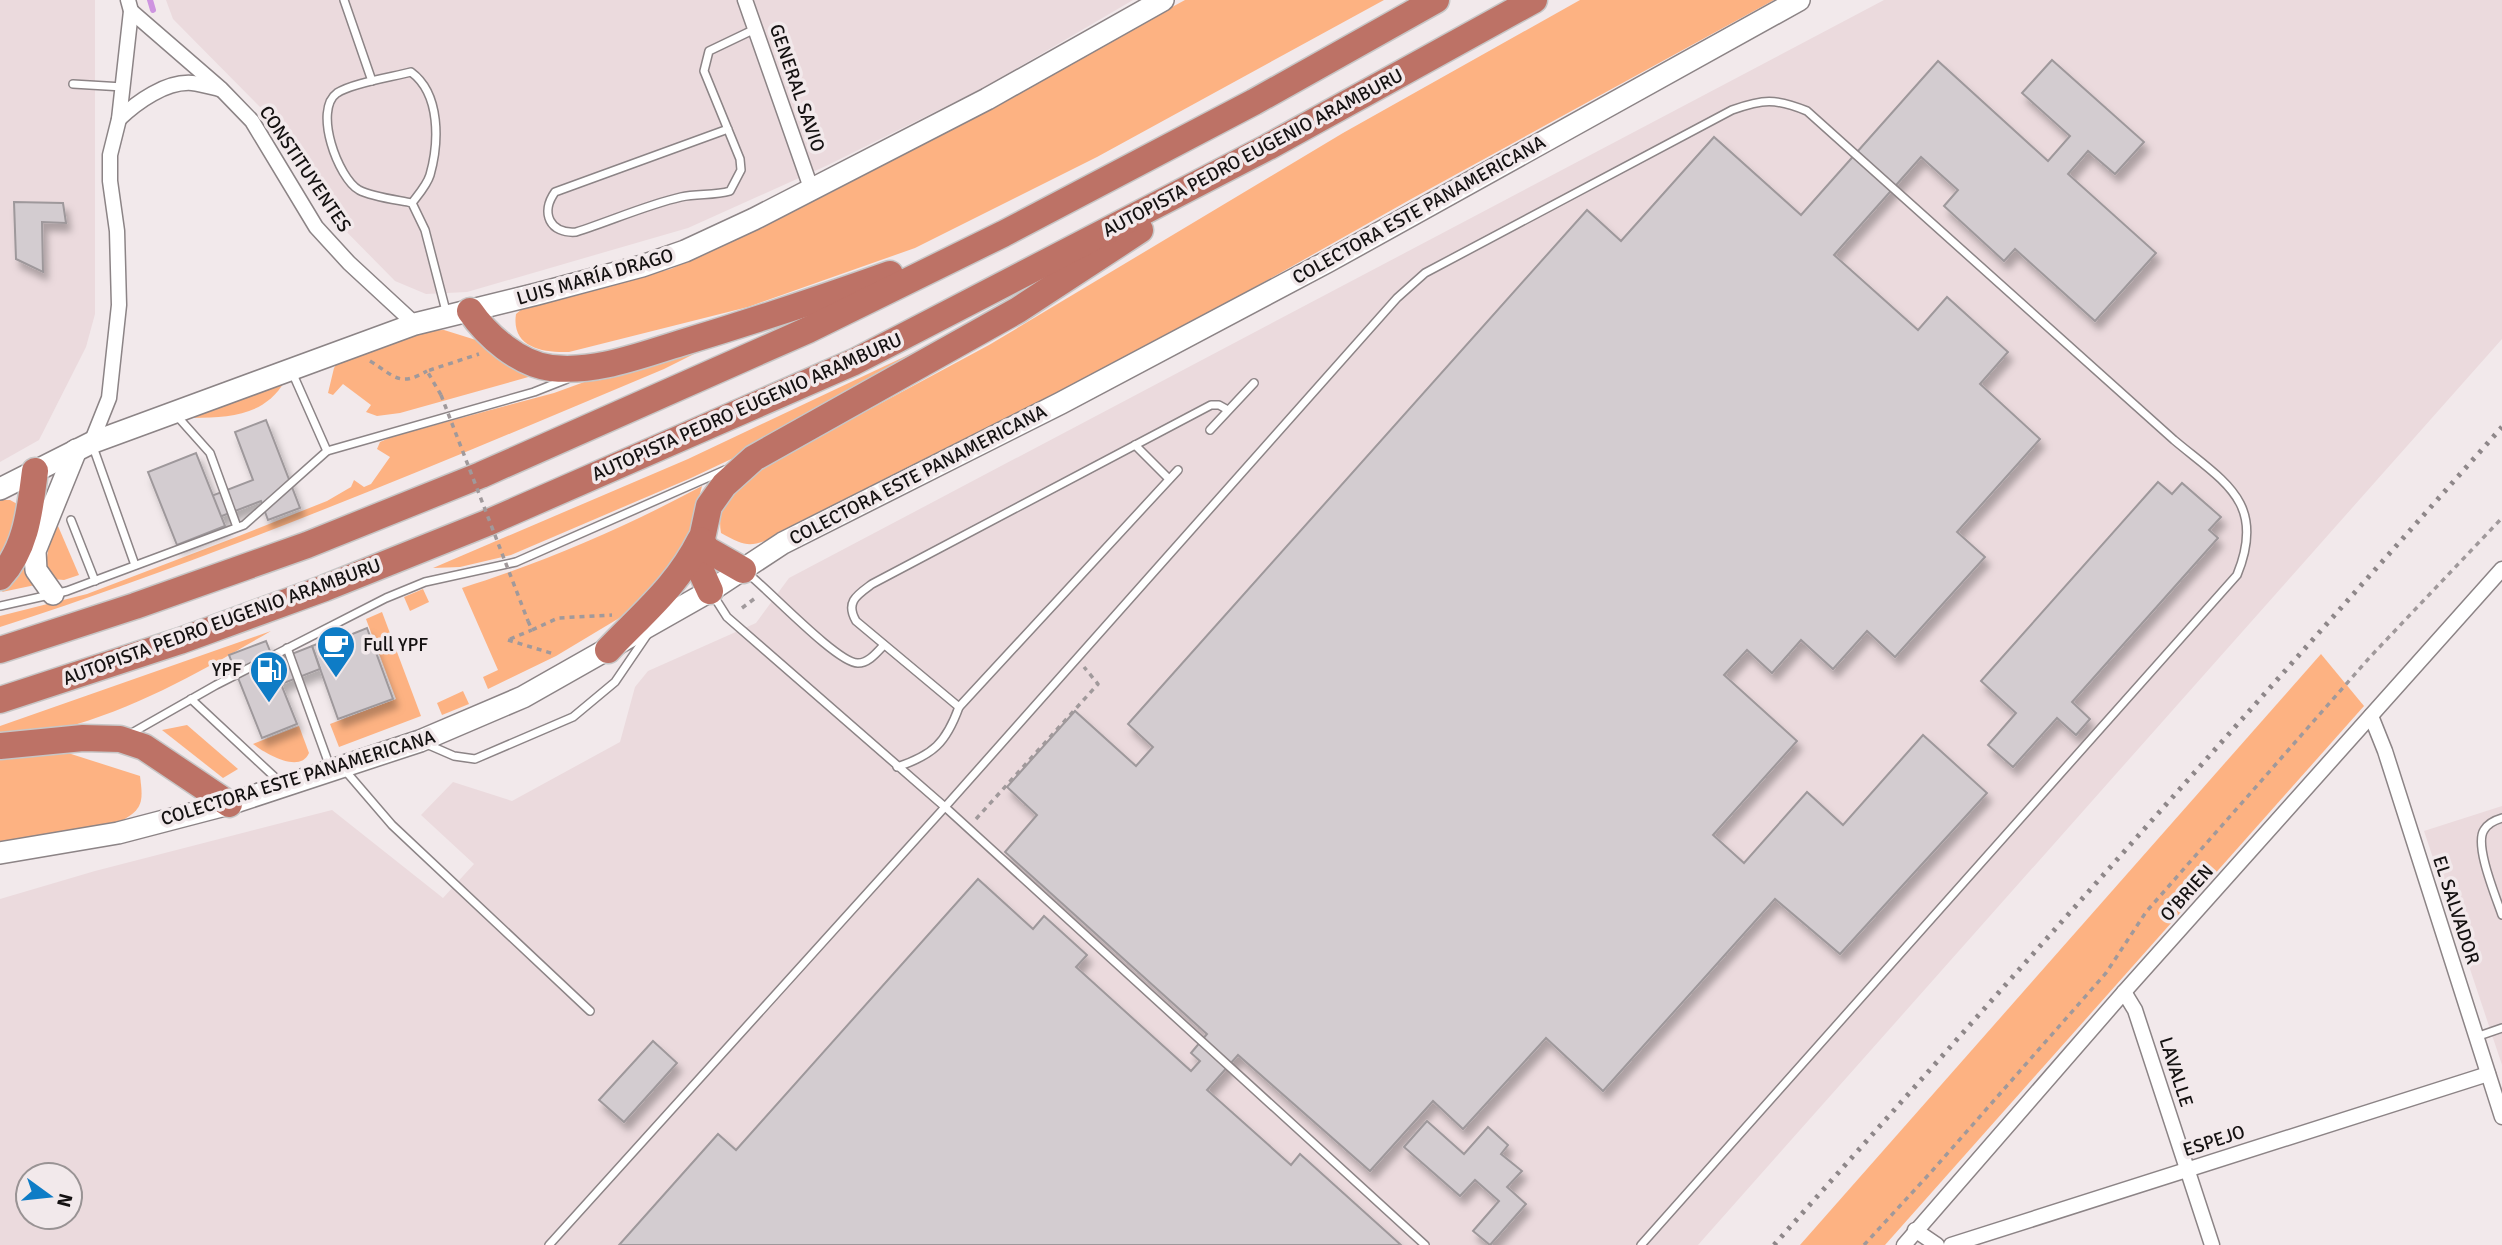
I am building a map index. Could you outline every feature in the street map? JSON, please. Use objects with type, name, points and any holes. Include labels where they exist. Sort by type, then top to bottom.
[{"type":"highway","points":[[0,650],[307,545],[481,475],[808,330],[1003,234],[1254,102],[1436,0]]},
{"type":"highway","name":"AUTOPISTA PEDRO EUGENIO ARAMBURU","points":[[0,700],[324,588],[487,523],[854,362],[1268,147],[1534,0]]},
{"type":"highway","points":[[710,591],[699,569],[698,557],[709,506],[724,485],[754,458],[1018,310],[1268,147]]},
{"type":"highway","points":[[458,313],[532,363],[551,368],[598,368],[769,317],[1003,234]]},
{"type":"highway","points":[[0,577],[9,567],[24,536],[35,471]]},
{"type":"highway","points":[[700,540],[708,551],[743,570]]},
{"type":"highway","points":[[608,649],[664,595],[700,540]]},
{"type":"highway","points":[[0,746],[83,738],[120,739],[144,747],[229,804]]},
{"type":"street","name":"GENERAL SAVIO","points":[[745,0],[811,188]]},
{"type":"street","name":"LUIS MARÍA DRAGO","points":[[0,489],[84,447],[415,324],[629,270],[685,251],[754,219],[988,99],[1163,0]]},
{"type":"street","name":"COLECTORA ESTE PANAMERICANA","points":[[0,853],[118,833],[229,804],[420,741],[523,697],[710,591],[783,543],[1061,403],[1327,262],[1799,0]]},
{"type":"street","points":[[54,594],[36,570],[35,551],[109,398],[119,304],[117,231],[110,155],[123,88],[129,5]]},
{"type":"street","name":"CONSTITUYENTES","points":[[129,5],[221,89],[251,121],[316,227],[349,263],[415,324]]},
{"type":"street","points":[[119,119],[134,104],[176,86],[191,83],[221,89]]},
{"type":"street","name":"O'BRIEN","points":[[1904,1245],[2124,992],[2502,569]]},
{"type":"street","name":"EL SALVADOR","points":[[2371,716],[2385,751],[2502,1117]]},
{"type":"street","name":"LAVALLE","points":[[2124,992],[2135,1010],[2211,1245]]},
{"type":"street","name":"ESPEJO","points":[[1951,1245],[2488,1074]]},
{"type":"street","points":[[1915,1230],[1937,1245]]},
{"type":"lane","points":[[344,0],[372,81]]},
{"type":"lane","points":[[728,129],[555,192],[548,210],[553,226],[565,233],[576,232],[678,197],[718,195],[730,191],[741,170],[740,159],[705,71],[706,60],[709,51],[755,29]]},
{"type":"lane","points":[[411,72],[422,80],[432,104],[436,127],[429,177],[412,203],[359,190],[346,178],[328,133],[325,116],[329,102],[338,93],[372,81],[411,72]]},
{"type":"lane","points":[[73,84],[123,88]]},
{"type":"lane","points":[[549,1245],[945,807],[1397,298],[1425,273],[1732,110],[1769,99],[1807,111],[2230,487],[2241,502],[2248,526],[2246,553],[2237,575],[1641,1245]]},
{"type":"lane","points":[[412,203],[458,313]]},
{"type":"lane","points":[[0,606],[54,594],[94,581],[244,525],[327,451],[534,391],[598,368]]},
{"type":"lane","points":[[291,369],[327,451]]},
{"type":"lane","points":[[1210,430],[1254,383]]},
{"type":"lane","points":[[959,707],[867,632],[851,612],[852,602],[861,592],[1211,405],[1219,405],[1228,410]]},
{"type":"lane","points":[[174,412],[210,453],[237,527]]},
{"type":"lane","points":[[1135,445],[1170,479]]},
{"type":"lane","points":[[84,447],[135,565]]},
{"type":"lane","points":[[120,739],[287,648],[386,598],[425,582],[516,562],[754,458]]},
{"type":"lane","points":[[897,767],[922,759],[936,748],[946,736],[959,707],[1178,470]]},
{"type":"lane","points":[[71,520],[94,581]]},
{"type":"lane","points":[[743,570],[766,587],[826,646],[847,661],[864,662],[884,645]]},
{"type":"lane","points":[[710,591],[727,617],[945,807],[1425,1245]]},
{"type":"lane","points":[[420,741],[454,756],[475,759],[573,717],[615,682],[654,624]]},
{"type":"lane","points":[[287,648],[337,769],[392,825],[590,1011]]},
{"type":"lane","points":[[191,699],[284,786]]},
{"type":"lane","points":[[2502,818],[2492,821],[2483,830],[2480,844],[2502,915]]},
{"type":"lane","points":[[2476,1037],[2502,1028]]},
{"type":"path","points":[[354,346],[368,360],[404,381],[501,344]]},
{"type":"path","points":[[427,371],[441,395],[532,630]]},
{"type":"path","points":[[1864,1245],[1933,1171],[2106,973],[2146,912],[2370,657],[2502,518]]},
{"type":"path","points":[[742,608],[754,599]]},
{"type":"path","points":[[554,654],[508,640],[558,618],[615,615]]},
{"type":"path","points":[[976,819],[1098,684],[1076,659]]},
{"type":"shaded area","points":[[0,0],[95,0],[95,314],[86,347],[39,440],[0,462]]},
{"type":"shaded area","points":[[166,0],[1133,0],[983,88],[828,165],[688,228],[467,292],[426,294],[395,281],[332,217],[262,109],[173,19]]},
{"type":"shaded area","points":[[1185,0],[1384,0],[1097,157],[915,248],[748,307],[569,352],[530,346],[518,334],[516,314],[529,303],[671,269],[834,191]]},
{"type":"shaded area","points":[[1580,0],[1774,0],[1413,198],[1108,370],[778,536],[749,544],[721,533],[720,517],[724,503],[742,478],[989,345],[1343,133]]},
{"type":"shaded area","points":[[1884,0],[2502,0],[2502,339],[1698,1245],[0,1245],[0,899],[95,871],[332,810],[443,898],[474,864],[421,815],[453,782],[512,801],[620,742],[635,687],[648,671],[756,623],[789,578]]},
{"type":"shaded area","points":[[444,330],[476,340],[539,374],[400,413],[377,416],[366,412],[371,405],[343,384],[333,395],[328,393],[334,368],[341,357],[417,331]]},
{"type":"shaded area","points":[[961,330],[761,445],[691,478],[511,555],[460,567],[433,568],[688,459]]},
{"type":"shaded area","points":[[726,338],[664,369],[335,505],[168,569],[0,627],[0,616],[87,594],[239,536],[327,501],[351,487],[354,480],[364,487],[371,484],[390,457],[377,449],[380,442],[394,436],[554,393],[642,361]]},
{"type":"shaded area","points":[[285,381],[277,393],[257,408],[233,415],[193,418]]},
{"type":"shaded area","points":[[702,486],[688,540],[641,605],[556,656],[488,689],[483,677],[498,670],[462,588],[584,543]]},
{"type":"shaded area","points":[[0,500],[10,500],[19,505],[21,518],[0,565]]},
{"type":"shaded area","points":[[58,526],[79,575],[64,580],[52,579],[45,570],[50,538]]},
{"type":"shaded area","points":[[35,534],[40,584],[2,592],[17,570]]},
{"type":"shaded area","points":[[423,589],[429,602],[410,611],[404,597]]},
{"type":"shaded area","points":[[382,612],[421,716],[339,747],[330,724],[396,699],[366,619]]},
{"type":"shaded area","points":[[271,631],[196,673],[118,710],[63,728],[0,739],[0,726]]},
{"type":"shaded area","points":[[2321,654],[2364,706],[1885,1245],[1800,1245]]},
{"type":"shaded area","points":[[463,691],[469,704],[442,715],[437,703]]},
{"type":"shaded area","points":[[187,725],[238,769],[223,778],[162,730]]},
{"type":"shaded area","points":[[299,726],[309,753],[305,759],[298,762],[282,760],[253,744]]},
{"type":"shaded area","points":[[68,753],[140,776],[142,791],[138,808],[121,821],[0,843],[0,757]]},
{"type":"shaded area","points":[[2502,806],[2502,1065],[2424,831]]},
{"type":"building","points":[[2052,60],[2144,142],[2115,174],[2088,151],[2068,174],[2156,253],[2095,321],[2015,249],[2004,261],[1944,206],[1958,190],[1921,157],[1834,255],[1918,330],[1947,297],[2008,352],[1980,384],[2040,439],[1957,532],[1985,557],[1895,657],[1867,631],[1833,669],[1801,640],[1772,673],[1747,650],[1724,675],[1797,741],[1713,835],[1744,863],[1807,792],[1843,825],[1923,735],[1987,793],[1840,954],[1775,899],[1603,1091],[1546,1038],[1463,1129],[1433,1101],[1370,1171],[1238,1055],[1207,1090],[1291,1165],[1300,1154],[1401,1245],[619,1245],[718,1134],[736,1150],[978,879],[1033,929],[1044,916],[1087,955],[1076,967],[1191,1071],[1200,1061],[1191,1053],[1207,1034],[1005,852],[1037,815],[1007,787],[1075,711],[1136,766],[1153,747],[1128,724],[1587,210],[1621,241],[1714,137],[1801,215],[1938,61],[2048,161],[2070,136],[2022,93]]},
{"type":"building","points":[[14,202],[63,203],[66,223],[42,222],[43,272],[16,259]]},
{"type":"building","points":[[266,420],[300,508],[268,520],[261,501],[214,519],[206,498],[253,480],[235,432]]},
{"type":"building","points":[[196,453],[225,526],[177,545],[148,472]]},
{"type":"building","points":[[2158,482],[2172,494],[2182,483],[2221,517],[2209,530],[2218,538],[2072,702],[2090,719],[2076,735],[2057,718],[2013,767],[1988,745],[2016,713],[1981,681]]},
{"type":"building","points":[[367,628],[393,699],[338,719],[312,646],[348,631],[350,635]]},
{"type":"building","name":"YPF","points":[[266,641],[274,661],[312,646],[320,669],[281,684],[297,724],[262,738],[229,655]]},
{"type":"building","points":[[653,1041],[677,1063],[624,1122],[599,1100]]},
{"type":"building","points":[[1427,1121],[1464,1154],[1488,1127],[1508,1145],[1501,1154],[1522,1171],[1507,1187],[1526,1204],[1490,1245],[1473,1231],[1499,1201],[1475,1180],[1460,1196],[1404,1147]]},
{"type":"waterway","points":[[150,0],[153,10]]},
{"type":"railway","points":[[1774,1245],[2502,427]]},
{"type":"place","name":"Full YPF","points":[[336,679]]},
{"type":"place","name":"YPF","points":[[269,704]]}]
